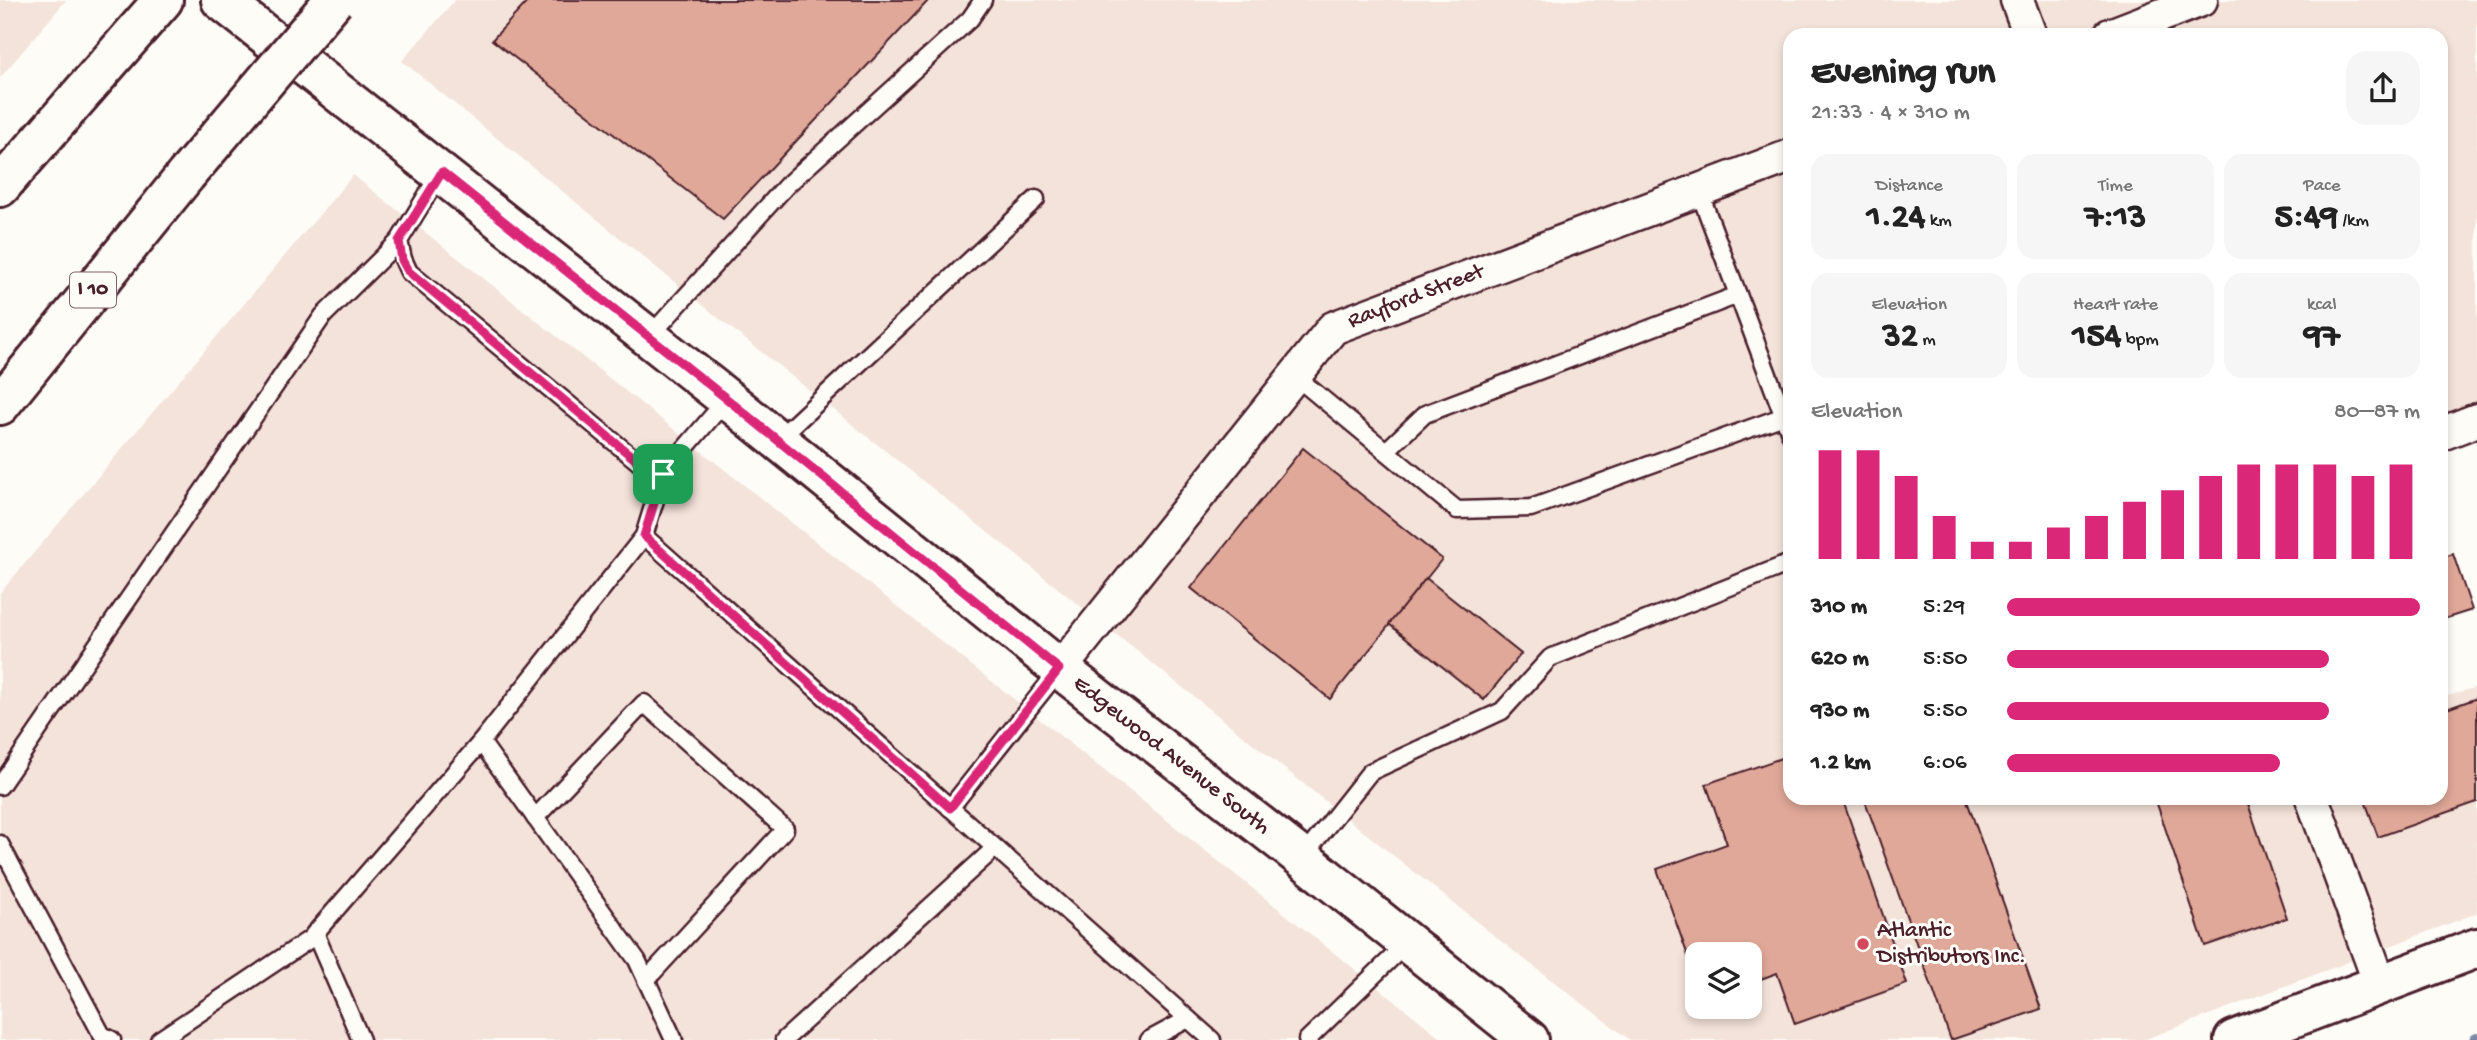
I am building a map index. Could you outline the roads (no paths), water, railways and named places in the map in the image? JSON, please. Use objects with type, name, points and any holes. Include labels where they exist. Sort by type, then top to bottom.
[{"type":"main road","points":[[0,187],[163,0]]},
{"type":"main road","name":"Edgewood Avenue South","points":[[221,0],[442,172],[1059,669],[1302,858],[1529,1040]]},
{"type":"main road","name":"I 10","points":[[0,405],[186,175],[334,0]]},
{"type":"main road","points":[[2234,1040],[2477,948]]},
{"type":"street","points":[[2017,0],[2027,28]]},
{"type":"street","points":[[2128,28],[2201,0]]},
{"type":"street","name":"Rayford Street","points":[[1059,669],[1333,328],[1783,159]]},
{"type":"street","points":[[2448,431],[2477,420]]},
{"type":"street","points":[[2315,805],[2380,984]]},
{"type":"lane","points":[[649,337],[787,185],[970,19],[983,0]]},
{"type":"lane","points":[[0,786],[323,316],[399,241],[442,172]]},
{"type":"lane","points":[[1699,191],[1783,413]]},
{"type":"lane","points":[[777,440],[1037,199]]},
{"type":"lane","points":[[399,241],[402,260],[408,271],[653,474],[663,474]]},
{"type":"lane","points":[[1385,451],[1425,414],[1738,295]]},
{"type":"lane","points":[[1294,376],[1457,510],[1531,508],[1783,416]]},
{"type":"lane","points":[[159,1040],[310,939],[481,742],[644,536],[663,474],[727,399]]},
{"type":"lane","points":[[644,536],[1212,1040]]},
{"type":"lane","points":[[1302,858],[1370,772],[1502,711],[1550,658],[1783,566]]},
{"type":"lane","points":[[950,808],[1059,669]]},
{"type":"lane","points":[[535,818],[644,703],[785,829],[646,980]]},
{"type":"lane","points":[[481,742],[637,960],[674,1040]]},
{"type":"lane","points":[[0,844],[102,1035],[112,1040]]},
{"type":"lane","points":[[784,1040],[995,848]]},
{"type":"lane","points":[[315,933],[361,1040]]},
{"type":"lane","points":[[1307,1040],[1407,943]]},
{"type":"lane","points":[[1149,1040],[1188,1019]]},
{"type":"place","name":"Atlantic Distributors Inc.","points":[[1863,944]]}]
